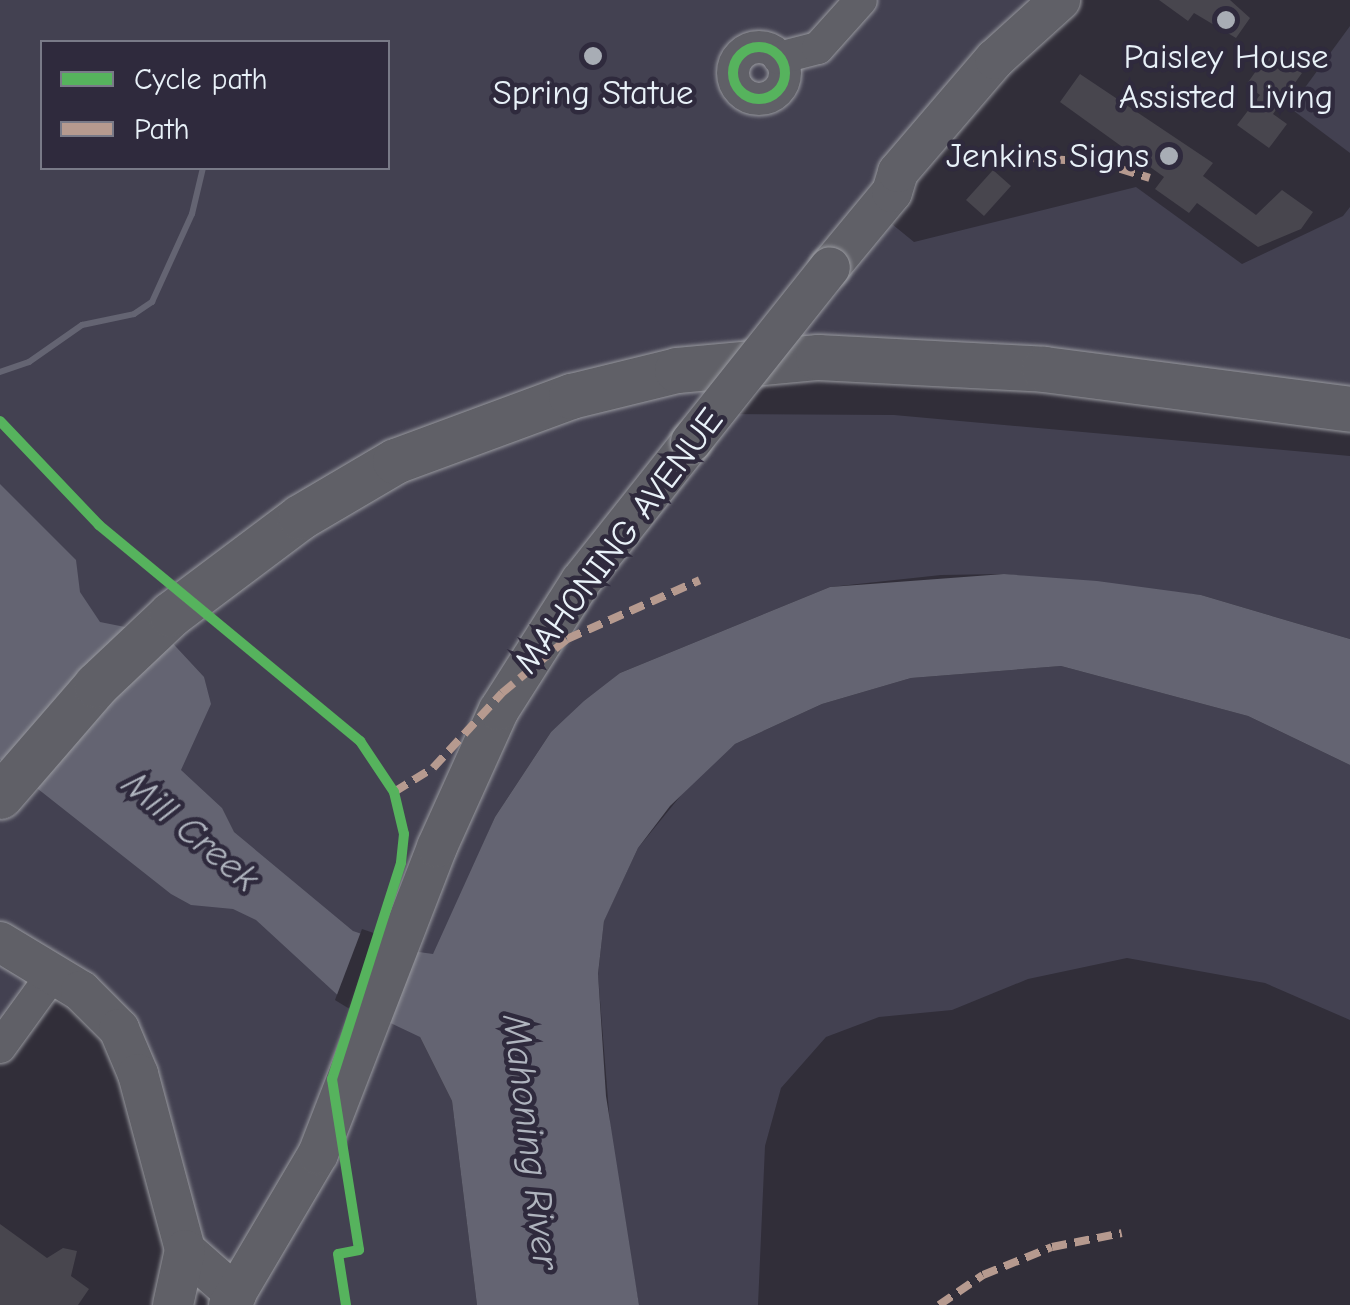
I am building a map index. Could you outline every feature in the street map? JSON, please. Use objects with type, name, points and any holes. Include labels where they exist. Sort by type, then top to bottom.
[{"type":"highway","points":[[0,796],[96,685],[170,614],[300,517],[395,461],[571,396],[751,359],[926,359],[1350,409]]},
{"type":"main road","name":"MAHONING AVENUE","points":[[232,1300],[292,1204],[498,710],[580,581],[892,192],[898,172],[983,73],[1023,40],[1060,0]]},
{"type":"main road","points":[[0,942],[107,1013],[129,1050],[185,1250],[174,1305]]},
{"type":"main road","points":[[185,1250],[232,1300]]},
{"type":"street","points":[[779,58],[818,48],[862,0]]},
{"type":"street","points":[[0,1047],[53,974]]},
{"type":"shaded area","points":[[0,0],[1060,0],[876,211],[914,242],[1136,187],[1242,264],[1343,216],[1350,207],[1350,409],[757,359],[715,414],[894,415],[1350,456],[1350,639],[1201,595],[1004,574],[941,575],[830,587],[620,673],[551,732],[495,817],[420,991],[420,1037],[452,1101],[477,1305],[250,1305],[210,1279],[138,1074],[53,974],[0,1047]]},
{"type":"shaded area","points":[[1350,26],[1350,153],[1290,108]]},
{"type":"shaded area","points":[[1061,666],[1248,716],[1350,765],[1350,1020],[1265,983],[1127,958],[1028,979],[952,1010],[879,1017],[826,1037],[781,1088],[765,1146],[758,1305],[639,1305],[613,1162],[598,975],[604,920],[638,848],[700,772],[735,744],[822,704],[911,678]]},
{"type":"water","points":[[0,484],[76,560],[80,592],[100,622],[165,635],[204,677],[211,704],[181,770],[222,808],[234,832],[353,931],[412,951],[433,954],[495,817],[551,732],[584,701],[620,673],[830,587],[1004,574],[1097,581],[1201,595],[1350,639],[1350,765],[1248,716],[1061,666],[911,678],[822,704],[735,744],[670,806],[638,848],[604,921],[598,974],[606,1096],[639,1305],[477,1305],[452,1101],[420,1037],[344,1001],[256,920],[233,909],[191,905],[171,894],[0,759]]},
{"type":"pier","points":[[362,929],[391,939],[366,1019],[335,1000]]},
{"type":"building","name":"Paisley House Assisted Living","points":[[1159,0],[1230,0],[1250,18],[1236,38],[1194,13],[1188,21]]},
{"type":"building","points":[[1271,50],[1302,73],[1273,114],[1287,124],[1269,148],[1237,125],[1260,95],[1246,85]]},
{"type":"building","name":"Jenkins Signs","points":[[1080,74],[1213,163],[1203,176],[1256,215],[1282,190],[1313,212],[1301,229],[1258,247],[1197,203],[1189,213],[1155,189],[1164,177],[1060,102]]},
{"type":"building","points":[[993,170],[1011,186],[984,216],[966,200]]},
{"type":"building","points":[[0,1224],[47,1258],[63,1248],[77,1251],[71,1276],[89,1289],[78,1305],[0,1305]]},
{"type":"waterway","points":[[0,372],[29,362],[82,325],[134,314],[152,302],[192,214],[203,170]]},
{"type":"marked path","points":[[981,155],[1098,162],[1150,178]]},
{"type":"marked path","points":[[394,792],[433,768],[502,693],[567,639],[700,580]]},
{"type":"marked path","points":[[939,1305],[983,1275],[1052,1247],[1122,1233]]},
{"type":"cycle path","points":[[759,47],[777,55],[785,73],[777,91],[759,99],[741,91],[733,73],[741,55],[759,47]]},
{"type":"cycle path","points":[[0,421],[99,525],[360,741],[394,792],[404,834],[401,863],[332,1079],[359,1250],[338,1254],[346,1305]]},
{"type":"place","name":"Paisley House Assisted Living","points":[[1226,20]]},
{"type":"place","name":"Spring Statue","points":[[593,56]]},
{"type":"place","name":"Jenkins Signs","points":[[1169,156]]},
{"type":"water label","name":"Mill Creek","points":[[190,832]]},
{"type":"water label","name":"Mahoning River","points":[[530,1142]]}]
